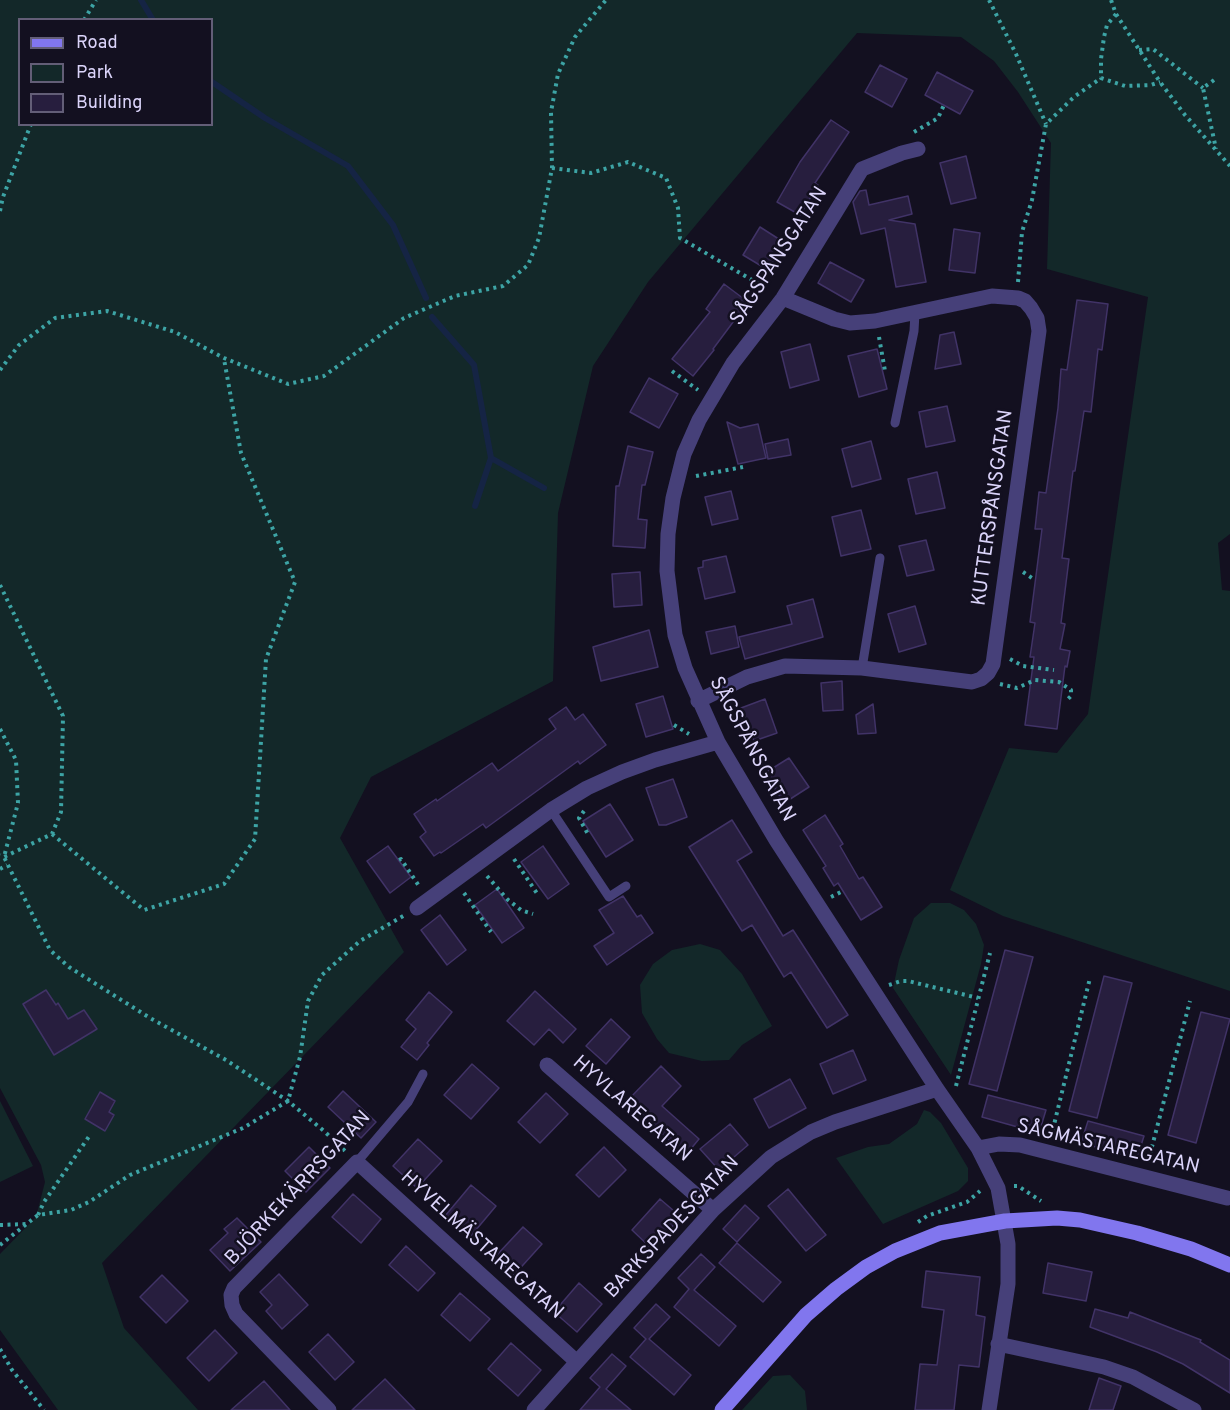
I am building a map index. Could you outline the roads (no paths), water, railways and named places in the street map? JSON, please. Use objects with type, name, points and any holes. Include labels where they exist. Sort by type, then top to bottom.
[{"type":"street","name":"SÅGSPÅNSGATAN","points":[[913,150],[862,169],[783,298],[733,363],[699,420],[684,454],[673,498],[668,534],[668,571],[675,635],[698,701],[718,742],[776,840],[874,993],[978,1148],[998,1188],[1008,1244],[1008,1284],[989,1410]]},
{"type":"street","name":"KUTTERSPÅNSGATAN","points":[[862,668],[972,682],[988,673],[993,664],[1039,331],[1032,308],[1018,298],[992,296],[915,313]]},
{"type":"street","points":[[783,298],[845,322],[875,321],[915,313]]},
{"type":"street","points":[[698,701],[747,677],[785,666],[862,668]]},
{"type":"street","points":[[422,904],[551,810],[587,788],[655,760],[718,742]]},
{"type":"street","name":"HYVLAREGATAN","points":[[547,1065],[714,1210]]},
{"type":"street","name":"BARKSPADESGATAN","points":[[534,1410],[714,1210],[771,1157],[811,1132],[835,1122],[937,1089]]},
{"type":"street","name":"SÅGMÄSTAREGATAN","points":[[978,1148],[999,1144],[1020,1145],[1227,1198]]},
{"type":"street","name":"HYVELMÄSTAREGATAN","points":[[357,1162],[577,1362]]},
{"type":"street","name":"BJÖRKEKÄRRSGATAN","points":[[329,1410],[236,1314],[231,1295],[234,1288],[357,1162]]},
{"type":"street","points":[[722,1410],[806,1315],[836,1289],[866,1267],[895,1251],[940,1233],[1005,1221],[1047,1217],[1108,1226],[1191,1249],[1230,1265]]},
{"type":"street","points":[[998,1344],[1095,1365],[1123,1374],[1194,1410]]},
{"type":"lane","points":[[895,423],[914,331],[915,313]]},
{"type":"lane","points":[[862,668],[880,558]]},
{"type":"lane","points":[[551,810],[609,897],[626,886]]},
{"type":"lane","name":"BJÖRKEKÄRRSGATAN","points":[[357,1162],[408,1102],[423,1074]]},
{"type":"waterway","points":[[141,0],[152,18]]},
{"type":"waterway","points":[[213,83],[265,118],[348,166],[393,225],[426,298]]},
{"type":"waterway","points":[[432,317],[474,365],[491,458],[475,506]]},
{"type":"waterway","points":[[491,458],[544,488]]}]
